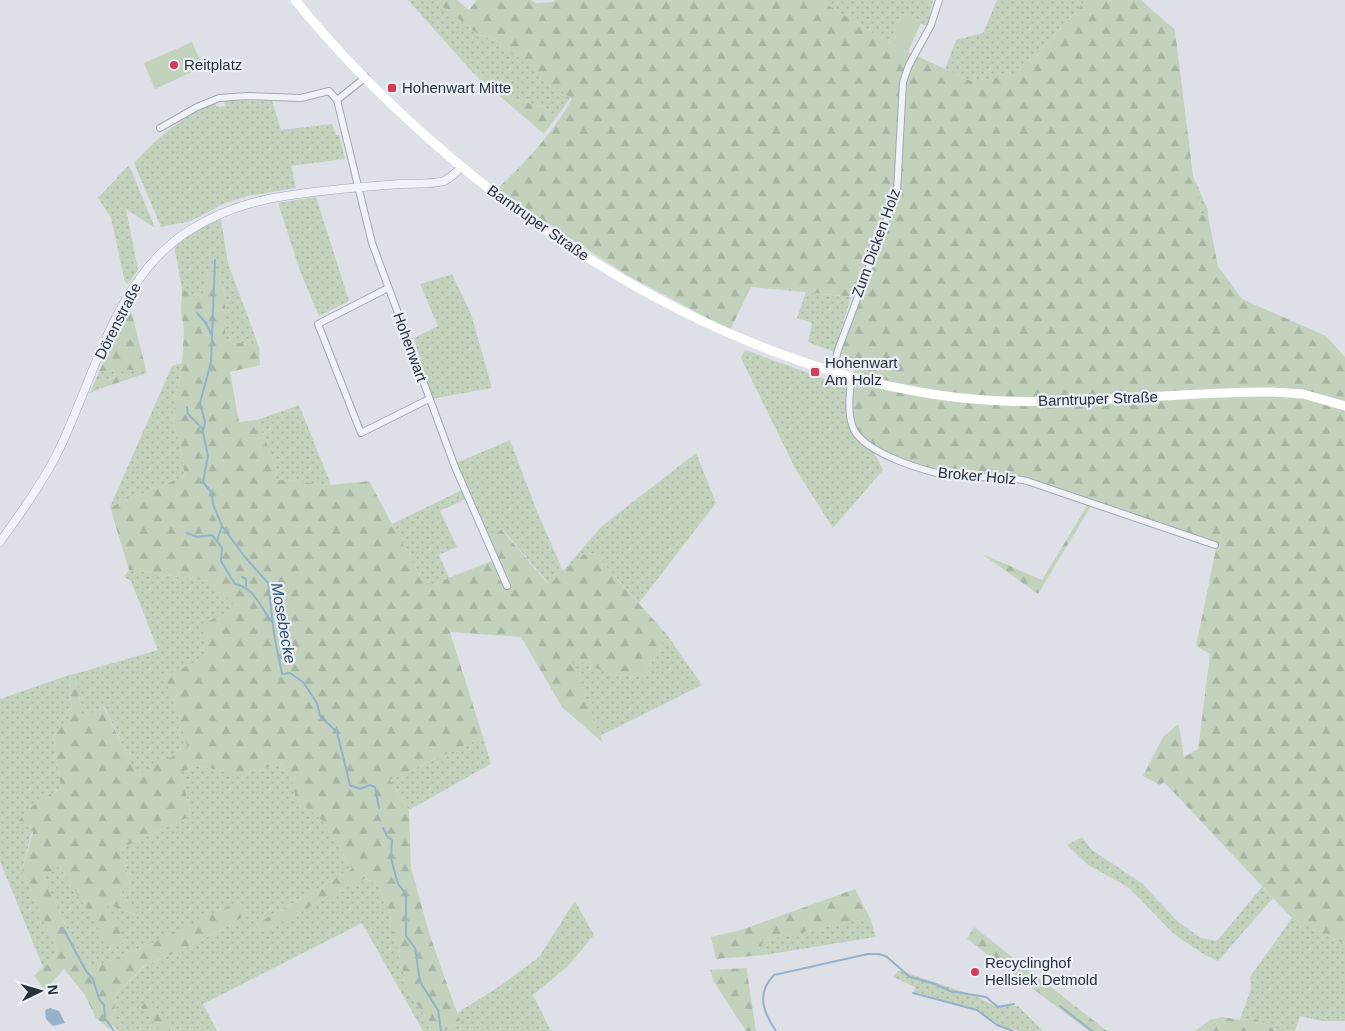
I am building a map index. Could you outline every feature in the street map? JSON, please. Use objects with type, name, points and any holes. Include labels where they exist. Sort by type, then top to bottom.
[{"type":"main road","name":"Barntruper Straße","points":[[295,0],[366,77],[437,147],[462,167],[550,233],[648,292],[748,340],[852,376],[920,392],[1000,401],[1055,402],[1273,392],[1303,394],[1345,406]]},
{"type":"street","name":"Zum Dicken Holz","points":[[833,371],[838,350],[896,192],[903,82],[909,65],[932,25],[939,0]]},
{"type":"street","points":[[160,128],[205,103],[225,97],[301,98],[329,91],[338,100],[366,77]]},
{"type":"street","name":"Hohenwart","points":[[338,100],[372,243],[454,467],[507,586]]},
{"type":"street","name":"Dörenstraße","points":[[0,542],[56,457],[123,305],[154,260],[190,230],[239,207],[278,197],[359,188],[436,183],[446,180],[462,167]]},
{"type":"street","points":[[388,288],[318,324],[361,433],[429,399]]},
{"type":"street","name":"Broker Holz","points":[[852,376],[850,412],[854,429],[870,446],[891,457],[943,475],[1011,478],[1026,481],[1215,545]]},
{"type":"green space","points":[[408,0],[434,0],[479,35],[496,40],[571,97],[556,118],[544,107],[511,99],[479,70],[474,74]]},
{"type":"green space","points":[[434,0],[457,0],[469,10],[477,0],[531,0],[536,3],[552,2],[555,0],[820,0],[889,43],[971,81],[1020,75],[1086,0],[1141,0],[1175,30],[1193,176],[1202,215],[1208,216],[1218,266],[1242,299],[1326,336],[1345,357],[1345,944],[1292,918],[1164,782],[1160,785],[1143,776],[1163,737],[1177,725],[1179,726],[1184,757],[1198,749],[1210,654],[1196,646],[1217,544],[1029,480],[999,476],[946,474],[902,460],[870,443],[857,429],[854,420],[851,400],[856,361],[837,351],[855,297],[751,287],[730,330],[627,275],[496,190],[538,147],[572,99],[496,40],[479,35]]},
{"type":"green space","points":[[820,0],[933,0],[927,26],[902,14],[889,43]]},
{"type":"green space","points":[[997,0],[1086,0],[1020,75],[971,81],[945,69],[956,40],[983,33]]},
{"type":"green space","points":[[902,14],[921,23],[908,52],[889,43]]},
{"type":"green space","name":"Reitplatz","points":[[192,42],[203,67],[155,89],[144,63]]},
{"type":"green space","points":[[479,70],[511,99],[544,107],[556,118],[544,134],[474,74]]},
{"type":"green space","points":[[224,100],[272,101],[281,130],[332,124],[336,135],[339,135],[345,159],[291,166],[296,188],[247,196],[223,204],[191,221],[161,227],[134,163],[152,144],[181,121],[215,103],[217,107],[225,106]]},
{"type":"green space","points":[[129,165],[155,228],[126,209],[138,270],[128,284],[125,282],[111,218],[98,198]]},
{"type":"green space","points":[[1193,176],[1208,210],[1208,216],[1202,216]]},
{"type":"green space","points":[[316,197],[349,301],[319,316],[300,271],[278,203]]},
{"type":"green space","points":[[221,219],[228,263],[259,347],[225,341],[225,295],[216,271],[209,273],[201,299],[182,289],[174,246],[197,230]]},
{"type":"green space","points":[[216,271],[225,295],[225,340],[259,347],[260,365],[230,372],[239,422],[257,420],[274,462],[276,479],[331,485],[369,481],[426,587],[494,560],[488,535],[502,530],[548,584],[583,555],[594,553],[667,635],[643,677],[613,675],[571,658],[603,743],[562,707],[521,637],[450,632],[483,737],[390,780],[409,810],[411,868],[430,936],[460,1021],[445,1031],[436,1031],[408,992],[387,902],[377,885],[366,878],[261,932],[255,925],[352,869],[323,821],[296,799],[292,780],[282,764],[240,774],[198,766],[181,772],[191,816],[121,848],[131,887],[121,891],[136,915],[105,903],[126,941],[112,950],[60,866],[43,876],[81,960],[95,967],[150,944],[236,903],[247,915],[183,950],[145,965],[116,994],[113,1025],[109,1029],[96,1018],[85,995],[64,969],[45,990],[34,976],[58,952],[22,871],[33,832],[19,820],[40,799],[61,789],[53,736],[72,714],[69,675],[75,674],[83,718],[103,706],[137,775],[188,748],[165,676],[207,657],[201,625],[237,607],[209,581],[129,570],[110,507],[185,476],[179,441],[172,421],[182,363],[184,330],[181,311],[182,289],[201,299],[209,272]]},
{"type":"green space","points":[[452,274],[471,314],[492,388],[431,399],[414,338],[438,326],[420,284]]},
{"type":"green space","points":[[806,292],[851,297],[834,352],[808,342],[812,323],[797,318]]},
{"type":"green space","points":[[130,306],[146,370],[120,370],[120,374],[129,376],[129,379],[99,389],[99,383],[115,377],[114,370],[99,372]]},
{"type":"green space","points":[[745,350],[847,387],[849,420],[872,449],[883,470],[833,528],[796,470],[741,358]]},
{"type":"green space","points":[[182,363],[172,421],[179,441],[185,476],[110,507],[172,366]]},
{"type":"green space","points":[[114,370],[115,377],[100,383],[99,389],[90,393],[99,372]]},
{"type":"green space","points":[[120,370],[146,370],[147,373],[129,379],[129,376],[120,374]]},
{"type":"green space","points":[[299,405],[331,485],[276,479],[274,462],[257,420]]},
{"type":"green space","points":[[510,440],[536,509],[563,571],[602,526],[696,453],[716,503],[639,603],[594,553],[583,555],[549,584],[503,530],[488,535],[456,463]]},
{"type":"green space","points":[[462,490],[466,499],[440,511],[457,547],[439,555],[449,578],[426,587],[392,524]]},
{"type":"green space","points":[[1088,504],[1091,506],[1038,594],[982,554],[1042,580]]},
{"type":"green space","points":[[129,570],[209,581],[238,607],[208,657],[165,676],[189,748],[137,776],[104,706],[83,718],[75,674],[158,650],[131,581],[124,577]]},
{"type":"green space","points":[[667,635],[702,685],[600,736],[570,657],[613,675],[643,677]]},
{"type":"green space","points":[[69,675],[72,714],[53,736],[61,789],[40,799],[22,871],[58,952],[43,967],[0,861],[0,699]]},
{"type":"green space","points":[[483,737],[491,764],[409,810],[390,780]]},
{"type":"green space","points":[[282,764],[292,780],[297,799],[323,821],[352,869],[255,925],[261,932],[365,878],[377,885],[387,902],[408,992],[436,1031],[423,1031],[362,923],[203,1004],[217,1031],[117,1031],[113,1025],[116,994],[146,965],[183,950],[247,915],[150,944],[95,967],[81,960],[43,876],[59,865],[113,949],[105,902],[135,915],[121,890],[131,887],[121,848],[191,816],[181,772],[198,766],[240,774]]},
{"type":"green space","points":[[1082,837],[1092,850],[1143,884],[1176,920],[1201,938],[1217,941],[1262,887],[1273,898],[1218,961],[1200,952],[1174,934],[1128,887],[1088,865],[1067,845]]},
{"type":"green space","points":[[855,889],[870,918],[761,941],[764,955],[716,959],[711,937],[741,930]]},
{"type":"green space","points":[[575,901],[594,935],[568,966],[533,995],[551,1031],[445,1031],[460,1021],[457,1013],[497,988],[539,957]]},
{"type":"green space","points":[[870,918],[876,937],[764,955],[760,941]]},
{"type":"green space","points":[[1292,918],[1345,944],[1345,1021],[1322,1021],[1300,1016],[1295,1031],[1278,1031],[1256,1019],[1240,1020],[1251,989],[1250,977]]},
{"type":"green space","points":[[974,927],[1107,1031],[1089,1031],[967,939]]},
{"type":"green space","points":[[747,968],[756,1031],[746,1031],[714,982],[710,970]]},
{"type":"green space","points":[[899,970],[975,996],[993,1005],[1018,1006],[1043,1031],[1018,1031],[999,1025],[979,1012],[965,1006],[914,992],[915,987],[893,977]]},
{"type":"green space","points":[[149,999],[171,1031],[160,1031],[141,1007]]},
{"type":"green space","points":[[1222,1017],[1240,1020],[1256,1019],[1278,1031],[1195,1031],[1210,1020]]},
{"type":"water","points":[[50,1008],[59,1011],[65,1023],[53,1026],[46,1019],[45,1010]]},
{"type":"waterway","name":"Mosebecke","points":[[215,260],[211,362],[200,403],[205,422],[203,432],[208,456],[203,482],[212,493],[213,504],[222,526],[244,556],[268,583],[274,634],[282,674],[290,673],[303,682],[317,703],[320,716],[337,732],[350,785],[360,789],[370,785],[375,787],[379,808]]},
{"type":"waterway","points":[[197,313],[206,323],[212,336]]},
{"type":"waterway","points":[[187,407],[188,414],[203,429]]},
{"type":"waterway","points":[[222,526],[217,541],[222,548],[221,561],[235,584],[242,586],[252,594],[272,622]]},
{"type":"waterway","points":[[187,533],[197,537],[212,535],[217,541]]},
{"type":"waterway","points":[[242,577],[246,579],[246,586]]},
{"type":"waterway","name":"Mosebecke","points":[[383,828],[387,836],[392,840],[391,858],[398,884],[406,894],[406,936],[415,948],[420,982],[438,1010],[441,1031]]},
{"type":"waterway","points":[[63,928],[86,971],[93,979],[99,999],[104,1005],[105,1018],[114,1031]]},
{"type":"waterway","points":[[776,1031],[763,1003],[765,989],[774,975],[868,954],[879,954],[887,957],[910,977],[935,984],[950,991],[986,997],[998,1007],[1014,1004]]},
{"type":"waterway","points":[[913,993],[977,1010],[997,1025],[1013,1031]]},
{"type":"waterway","points":[[1060,1006],[1092,1031]]},
{"type":"place","name":"Reitplatz","points":[[174,65]]},
{"type":"place","name":"Hohenwart Mitte","points":[[392,88]]},
{"type":"place","name":"Hohenwart Am Holz","points":[[815,372]]},
{"type":"place","name":"Recyclinghof Hellsiek Detmold","points":[[975,972]]}]
